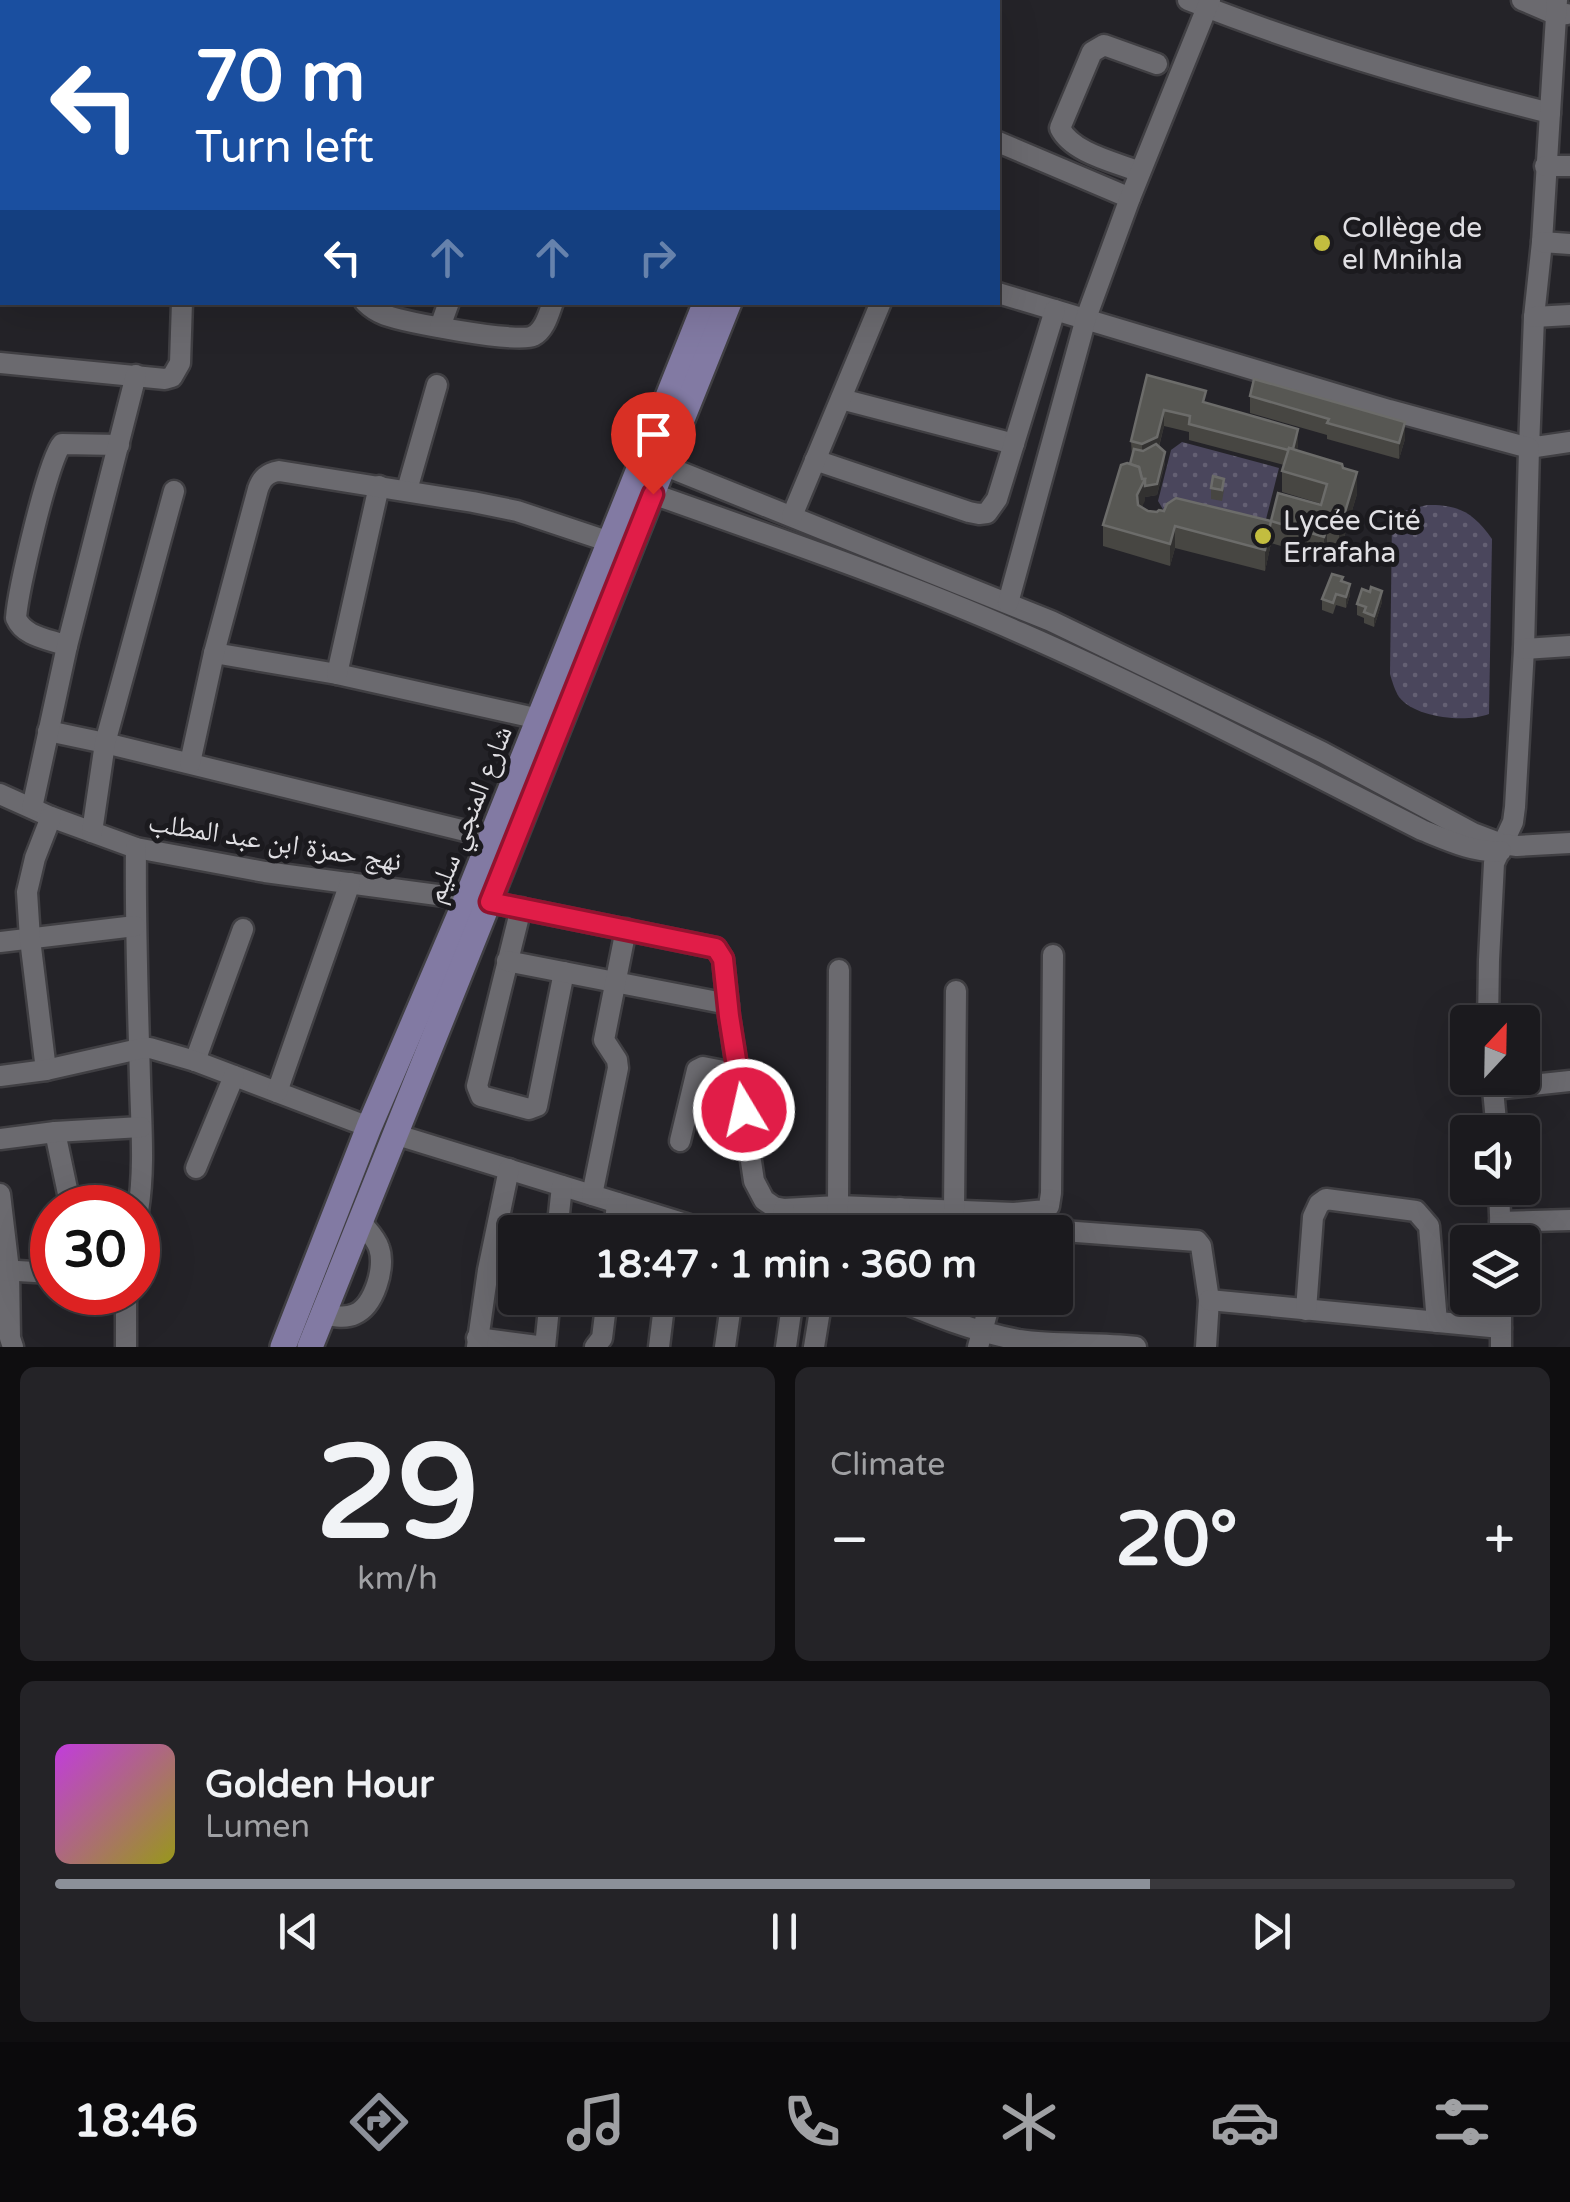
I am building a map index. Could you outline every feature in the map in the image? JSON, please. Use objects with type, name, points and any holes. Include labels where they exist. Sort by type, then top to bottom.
[{"type":"main road","name":"شارع المنجي سليم","points":[[479,900],[490,836],[705,305]]},
{"type":"main road","name":"شارع المنجي سليم","points":[[283,1347],[382,1131],[653,494],[728,305]]},
{"type":"main road","name":"شارع المنجي سليم","points":[[310,1347],[360,1221],[382,1131]]},
{"type":"street","points":[[1489,1005],[1493,873],[1506,848],[1515,807],[1534,317],[1562,10],[1522,0]]},
{"type":"street","points":[[1008,603],[1086,318],[1201,2],[1325,50],[1550,114]]},
{"type":"street","points":[[1140,172],[1074,146],[1060,128],[1092,52],[1104,45],[1158,64]]},
{"type":"street","points":[[1000,143],[1130,198]]},
{"type":"street","points":[[1546,166],[1570,166]]},
{"type":"street","points":[[1542,242],[1570,244]]},
{"type":"street","points":[[1000,293],[1530,448],[1570,442]]},
{"type":"street","points":[[0,364],[172,377],[180,364],[182,305]]},
{"type":"street","points":[[368,305],[388,316],[440,327],[525,338],[540,331],[552,305]]},
{"type":"street","points":[[440,327],[448,305]]},
{"type":"street","points":[[792,516],[881,305]]},
{"type":"street","points":[[816,460],[979,514],[988,512],[997,499],[1054,310]]},
{"type":"street","points":[[1534,317],[1570,315]]},
{"type":"street","points":[[46,1070],[26,892],[42,812],[48,731],[136,374]]},
{"type":"street","points":[[407,490],[437,385]]},
{"type":"street","points":[[841,399],[1014,444]]},
{"type":"street","points":[[67,646],[26,632],[16,618],[48,476],[62,444],[119,445]]},
{"type":"street","points":[[664,466],[1008,603],[1115,650],[1506,848]]},
{"type":"street","points":[[190,763],[214,653],[258,489],[265,476],[279,471],[517,511],[610,542]]},
{"type":"street","points":[[337,674],[379,486]]},
{"type":"street","points":[[92,832],[105,743],[174,490]]},
{"type":"street","points":[[653,494],[828,556],[1016,631],[1106,671],[1422,830],[1487,852],[1570,843]]},
{"type":"street","points":[[1524,649],[1570,646]]},
{"type":"street","points":[[1106,671],[1115,650]]},
{"type":"street","points":[[214,653],[337,674],[539,719]]},
{"type":"street","points":[[48,731],[490,836]]},
{"type":"street","name":"نهج حمزة ابن عبد المطلب","points":[[0,794],[136,848],[264,872],[479,900],[716,948],[723,959],[728,1004]]},
{"type":"street","points":[[136,848],[142,1185]]},
{"type":"street","points":[[277,1092],[350,883]]},
{"type":"street","points":[[521,908],[477,1090],[486,1099],[536,1108],[564,972]]},
{"type":"street","points":[[0,942],[135,926]]},
{"type":"street","points":[[592,1195],[618,1068],[604,1040],[626,929]]},
{"type":"street","points":[[195,1061],[244,930]]},
{"type":"street","points":[[1032,1215],[1049,1206],[1050,1200],[1053,954]]},
{"type":"street","points":[[508,961],[728,1004],[758,1192],[774,1207],[900,1208],[972,1215]]},
{"type":"street","points":[[837,1215],[839,970]]},
{"type":"street","points":[[953,1215],[956,991]]},
{"type":"street","points":[[0,1076],[150,1048],[382,1131],[646,1215]]},
{"type":"street","points":[[680,1141],[697,1070],[703,1067],[739,1074]]},
{"type":"street","points":[[196,1168],[234,1076]]},
{"type":"street","points":[[1540,1082],[1570,1081]]},
{"type":"street","points":[[0,1139],[142,1127]]},
{"type":"street","points":[[55,1132],[65,1185]]},
{"type":"street","points":[[509,1170],[477,1342],[545,1347],[548,1315]]},
{"type":"street","points":[[559,1215],[562,1186]]},
{"type":"street","points":[[0,1194],[13,1347]]},
{"type":"street","points":[[1306,1310],[1313,1217],[1326,1198],[1416,1210],[1420,1214],[1430,1226],[1437,1322]]},
{"type":"street","points":[[616,1215],[617,1203]]},
{"type":"street","points":[[898,1215],[900,1208]]},
{"type":"street","points":[[783,1215],[784,1209]]},
{"type":"street","points":[[1540,1225],[1570,1220]]},
{"type":"street","points":[[323,1314],[355,1315],[366,1307],[373,1294],[382,1258],[375,1240],[360,1221]]},
{"type":"street","points":[[1073,1230],[1196,1241],[1201,1246],[1209,1300],[1206,1347]]},
{"type":"street","points":[[5,1270],[30,1272]]},
{"type":"street","points":[[1209,1300],[1437,1322],[1501,1338]]},
{"type":"street","points":[[126,1315],[126,1347]]},
{"type":"street","points":[[595,1347],[602,1338],[605,1315]]},
{"type":"street","points":[[659,1347],[664,1315]]},
{"type":"street","points":[[725,1347],[730,1315]]},
{"type":"street","points":[[786,1347],[791,1315]]},
{"type":"street","points":[[814,1347],[819,1315]]},
{"type":"street","points":[[944,1315],[980,1339],[1136,1347]]},
{"type":"shaded area","points":[[1182,442],[1279,468],[1261,539],[1170,521],[1158,501],[1171,450]]},
{"type":"shaded area","points":[[1427,505],[1464,512],[1492,539],[1489,714],[1479,717],[1441,717],[1417,710],[1399,697],[1390,674],[1392,519],[1400,512]]},
{"type":"building","points":[[1147,375],[1206,391],[1203,402],[1298,429],[1293,449],[1189,424],[1190,416],[1164,410],[1157,437],[1142,444],[1131,441]]},
{"type":"building","points":[[1254,379],[1405,422],[1399,443],[1250,396]]},
{"type":"building","points":[[1156,444],[1165,452],[1157,484],[1145,486],[1139,467],[1130,464],[1134,449],[1143,451]]},
{"type":"building","points":[[1289,448],[1357,472],[1339,532],[1327,529],[1324,537],[1271,521],[1278,493],[1321,505],[1327,484],[1282,471]]},
{"type":"building","points":[[1121,465],[1139,467],[1145,479],[1137,495],[1138,505],[1148,511],[1164,511],[1176,498],[1271,521],[1265,550],[1175,526],[1170,544],[1103,525]]},
{"type":"building","points":[[1213,476],[1224,479],[1222,490],[1211,488]]},
{"type":"building","points":[[1332,574],[1350,584],[1346,597],[1336,594],[1333,603],[1322,599]]},
{"type":"building","points":[[1371,587],[1382,591],[1374,616],[1357,604],[1362,589],[1370,592]]},
{"type":"place","name":"Collège de el Mnihla","points":[[1322,243]]},
{"type":"place","name":"Lycée Cité Errafaha","points":[[1263,536]]},
{"type":"route","points":[[653,494],[490,902],[716,948],[723,959],[744,1110]]}]
